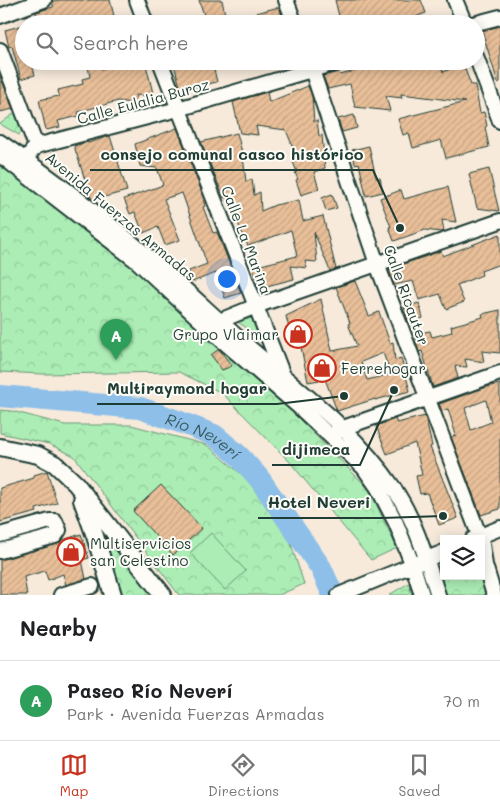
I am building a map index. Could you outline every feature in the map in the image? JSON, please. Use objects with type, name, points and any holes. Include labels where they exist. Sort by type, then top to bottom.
[{"type":"main road","points":[[0,447],[38,455],[55,464],[76,484],[163,595]]},
{"type":"main road","points":[[76,484],[95,536],[112,595]]},
{"type":"street","points":[[0,16],[44,0]]},
{"type":"street","points":[[137,0],[143,15]]},
{"type":"street","points":[[286,0],[292,15]]},
{"type":"street","points":[[455,0],[461,15]]},
{"type":"street","points":[[485,21],[500,17]]},
{"type":"street","points":[[0,50],[36,146],[23,164]]},
{"type":"street","name":"Calle La Marina","points":[[163,70],[282,374]]},
{"type":"street","name":"Calle Eulalia Buroz","points":[[36,146],[178,109],[299,70]]},
{"type":"street","name":"Calle Ricauter","points":[[312,70],[377,264],[477,535]]},
{"type":"street","points":[[481,70],[500,121]]},
{"type":"street","name":"Avenida Fuerzas Armadas","points":[[0,142],[23,164],[91,208],[161,268],[213,323],[364,468],[378,488],[396,522],[422,595]]},
{"type":"street","name":"Avenida Fuerzas Armadas","points":[[0,155],[23,164]]},
{"type":"street","points":[[213,323],[256,306],[500,221]]},
{"type":"street","name":"Avenida Fuerzas Armadas","points":[[213,323],[282,374],[343,428],[373,460],[394,488],[416,530],[438,595]]},
{"type":"street","points":[[331,436],[343,428],[500,373]]},
{"type":"street","points":[[0,535],[50,521],[55,521],[59,530],[55,536],[0,551]]},
{"type":"street","points":[[485,537],[500,528]]},
{"type":"street","points":[[485,540],[500,538]]},
{"type":"street","points":[[339,595],[440,555]]},
{"type":"street","name":"Calle Ricauter","points":[[485,565],[494,595]]},
{"type":"street","points":[[62,595],[92,586]]},
{"type":"green space","points":[[16,112],[24,128],[19,135],[0,124]]},
{"type":"green space","points":[[0,165],[126,262],[195,327],[293,413],[369,489],[397,548],[371,560],[289,461],[222,393],[179,372],[43,374],[0,372]]},
{"type":"green space","points":[[252,318],[258,336],[238,322]]},
{"type":"green space","points":[[0,410],[12,411],[65,425],[131,425],[207,445],[247,479],[290,541],[304,584],[279,595],[179,595],[74,456],[49,444],[0,433]]},
{"type":"green space","points":[[102,528],[154,595],[122,595]]},
{"type":"green space","points":[[211,533],[246,571],[225,590],[190,553]]},
{"type":"green space","points":[[485,579],[491,584],[485,595],[445,595],[442,585],[443,580]]},
{"type":"green space","points":[[409,583],[412,595],[389,595]]},
{"type":"building","points":[[110,0],[114,15],[36,15],[36,12],[53,7],[53,1]]},
{"type":"building","points":[[199,0],[222,0],[225,15],[204,15]]},
{"type":"building","points":[[335,0],[421,0],[426,13],[421,15],[339,15]]},
{"type":"building","points":[[279,7],[282,15],[257,15],[256,13]]},
{"type":"building","points":[[500,26],[500,82],[498,83],[485,41],[485,30]]},
{"type":"building","points":[[15,27],[15,57],[12,46],[9,47],[5,30]]},
{"type":"building","points":[[19,70],[34,70],[35,75],[21,79]]},
{"type":"building","points":[[89,70],[147,70],[154,97],[135,95],[138,104],[118,101],[78,112],[79,116],[58,121],[60,127],[46,130],[39,100],[59,96],[58,90],[83,84],[82,79],[90,77]]},
{"type":"building","points":[[175,70],[214,70],[217,82],[181,90]]},
{"type":"building","points":[[358,70],[442,70],[443,72],[448,70],[465,70],[471,85],[475,85],[480,113],[484,112],[489,147],[446,158],[441,140],[413,148],[409,133],[403,135],[398,119],[465,102],[401,94],[402,98],[386,96],[390,111],[355,107],[350,84],[328,89],[323,76],[339,72],[340,75]]},
{"type":"building","points":[[0,75],[13,109],[0,112]]},
{"type":"building","points":[[308,86],[312,96],[314,122],[317,120],[319,136],[322,135],[325,168],[314,172],[319,189],[301,195],[296,180],[298,179],[295,173],[297,172],[293,162],[298,160],[286,130],[256,126],[258,135],[240,133],[233,102],[267,92],[269,102]]},
{"type":"building","points":[[354,115],[357,128],[342,132],[338,119]]},
{"type":"building","points":[[177,128],[201,190],[205,206],[203,207],[213,233],[217,232],[241,293],[225,298],[216,273],[192,282],[189,271],[207,264],[182,193],[164,199],[180,240],[165,245],[158,227],[143,233],[135,212],[130,214],[124,199],[163,185],[157,168],[140,166],[135,144]]},
{"type":"building","points":[[237,133],[243,156],[246,182],[252,179],[254,195],[260,192],[261,211],[275,205],[299,200],[303,221],[323,216],[336,269],[330,271],[314,232],[317,262],[305,261],[307,268],[291,266],[294,279],[259,288],[253,267],[297,256],[291,230],[248,246],[226,197],[224,198],[201,142]]},
{"type":"building","points":[[110,136],[127,191],[93,200],[74,146]]},
{"type":"building","points":[[369,146],[376,178],[380,178],[383,192],[366,196],[359,163],[355,164],[352,150]]},
{"type":"building","points":[[489,169],[499,211],[477,208],[469,174]]},
{"type":"building","points":[[448,187],[456,222],[442,220],[444,231],[425,230],[394,241],[380,198],[401,190],[404,199]]},
{"type":"building","points":[[332,194],[337,208],[326,211],[322,198]]},
{"type":"building","points":[[500,234],[500,264],[481,271],[482,275],[457,285],[464,302],[446,309],[440,294],[419,300],[413,281],[394,285],[389,269],[441,251],[443,256]]},
{"type":"building","points":[[355,281],[369,316],[379,312],[390,343],[393,342],[395,360],[401,358],[410,391],[375,399],[337,411],[325,379],[308,382],[300,342],[293,344],[286,316],[321,299],[332,351],[357,346],[336,287]],"holes":[[[383,353],[391,374],[367,380],[361,362]]]},
{"type":"building","points":[[419,303],[423,318],[409,324],[404,307]]},
{"type":"building","points":[[500,310],[500,353],[482,351],[484,362],[465,359],[467,367],[455,366],[458,378],[433,387],[422,351],[419,352],[415,334],[430,331],[432,337],[452,332],[451,326],[483,317],[482,314]]},
{"type":"building","points":[[219,349],[232,366],[222,370],[211,355]]},
{"type":"building","points":[[500,384],[500,509],[481,515],[451,437],[456,435],[448,409],[442,411],[439,404]],"holes":[[[486,400],[491,422],[471,430],[465,408]]]},
{"type":"building","points":[[425,416],[432,446],[430,447],[458,518],[439,525],[427,493],[420,494],[416,476],[422,475],[415,443],[387,454],[376,426],[395,419],[397,423]]},
{"type":"building","points":[[47,471],[57,503],[36,509],[37,512],[0,522],[0,488],[34,478],[34,475]]},
{"type":"building","points":[[161,485],[202,528],[173,555],[133,511]]},
{"type":"building","points":[[81,534],[89,558],[82,560],[86,579],[66,585],[63,574],[48,580],[45,571],[24,577],[27,595],[0,595],[0,560],[57,544]]},
{"type":"waterway","name":"Río Neverí","points":[[0,396],[140,408],[214,435],[238,455],[259,478],[321,568],[333,595]]},
{"type":"place","name":"consejo comunal casco histórico","points":[[400,228]]},
{"type":"place","name":"Grupo Vlaimar","points":[[298,334]]},
{"type":"place","name":"Paseo Río Neverí","points":[[116,360]]},
{"type":"place","name":"Ferrehogar","points":[[322,368]]},
{"type":"place","name":"dijimeca","points":[[394,390]]},
{"type":"place","name":"Multiraymond hogar","points":[[344,396]]},
{"type":"place","name":"Hotel Neveri","points":[[443,516]]},
{"type":"place","name":"Multiservicios san Celestino","points":[[71,552]]}]
